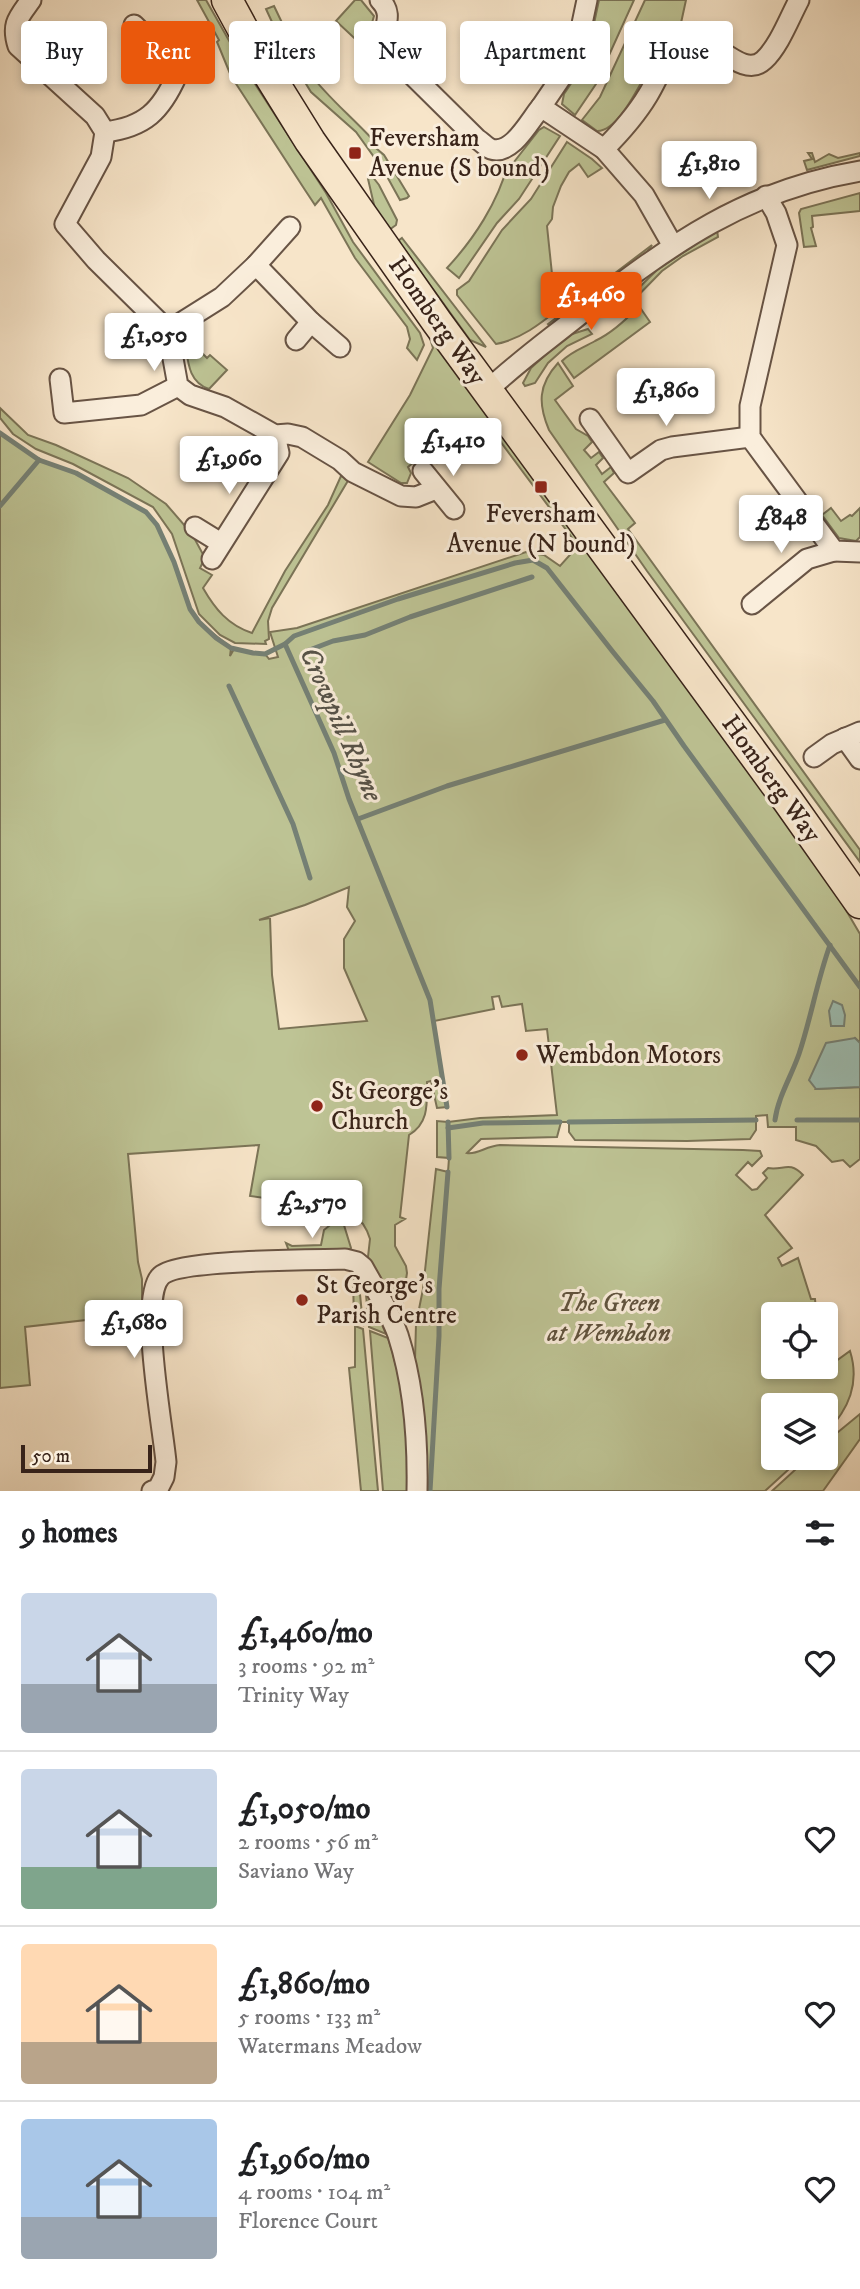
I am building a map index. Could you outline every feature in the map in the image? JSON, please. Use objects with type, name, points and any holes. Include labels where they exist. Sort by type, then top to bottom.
[{"type":"main road","name":"Homberg Way","points":[[227,0],[310,141],[486,391],[788,801],[860,904]]},
{"type":"street","points":[[31,0],[16,20],[9,50],[95,116],[105,132],[101,157],[65,224],[89,253],[168,331],[178,386],[190,395],[225,407],[275,435],[302,437],[340,460],[353,472],[401,496],[416,497],[436,489]]},
{"type":"street","points":[[380,0],[389,15],[383,43],[386,49],[477,139],[490,148],[499,150],[508,147],[541,107],[575,57],[587,0]]},
{"type":"street","points":[[604,149],[620,133],[646,98],[675,46],[683,39],[696,38],[738,62],[757,66],[773,48],[799,0]]},
{"type":"street","points":[[105,132],[133,127],[146,119],[169,94],[173,84]]},
{"type":"street","points":[[541,107],[604,149],[643,195],[673,246]]},
{"type":"street","points":[[486,391],[518,363],[673,246],[715,221],[766,196],[823,177],[860,171]]},
{"type":"street","points":[[766,196],[776,213],[787,245],[750,406],[750,437],[834,551]]},
{"type":"street","points":[[168,331],[222,297],[290,227]]},
{"type":"street","points":[[256,265],[312,323],[340,347]]},
{"type":"street","points":[[296,340],[312,323]]},
{"type":"street","points":[[60,379],[65,420],[141,405],[178,386]]},
{"type":"street","points":[[590,419],[622,479],[661,450],[750,437]]},
{"type":"street","points":[[195,527],[217,551],[279,453],[275,435]]},
{"type":"street","points":[[423,471],[454,509]]},
{"type":"street","points":[[752,604],[807,559],[834,551],[860,552]]},
{"type":"street","points":[[814,757],[852,735],[860,759]]},
{"type":"street","points":[[152,1491],[158,1489],[164,1477],[166,1462],[156,1383],[151,1306],[155,1285],[160,1276],[202,1265],[345,1259],[357,1262],[363,1267],[397,1335],[414,1414],[417,1491]]},
{"type":"green space","points":[[197,0],[206,0],[229,41],[229,71],[217,42],[219,40],[215,33],[215,21],[209,21]]},
{"type":"green space","points":[[355,0],[361,0],[374,16],[373,21],[354,21],[354,38],[340,25],[340,21],[336,21]]},
{"type":"green space","points":[[599,0],[634,0],[610,53],[610,21],[595,21]]},
{"type":"green space","points":[[645,0],[686,0],[681,21],[635,21]]},
{"type":"green space","points":[[274,6],[281,21],[272,21],[266,9]]},
{"type":"green space","points":[[624,45],[624,84],[641,84],[620,117],[608,127],[597,131],[582,120],[600,97],[606,84],[610,84],[610,75]]},
{"type":"green space","points":[[236,84],[255,84],[326,193],[353,242],[420,333],[424,345],[417,360],[407,348],[410,339],[407,327],[355,258],[321,198],[315,205]]},
{"type":"green space","points":[[306,84],[319,84],[373,140],[370,143],[384,155],[409,196],[407,198],[400,200],[384,171],[356,132],[311,92]]},
{"type":"green space","points":[[571,84],[596,84],[575,115],[562,104],[564,94]]},
{"type":"green space","points":[[544,127],[560,136],[519,199],[497,223],[459,278],[447,268],[467,245],[484,219],[508,164],[514,162]]},
{"type":"green space","points":[[567,142],[602,168],[588,177],[579,164],[569,172],[561,186],[553,207],[552,219],[547,226],[552,274],[569,301],[526,333],[496,344],[457,295],[457,290],[469,281],[502,230],[531,199]]},
{"type":"green space","points":[[808,153],[812,153],[815,162],[829,154],[838,158],[860,153],[860,156],[807,170],[804,161],[812,159]]},
{"type":"green space","points":[[372,176],[397,220],[396,225],[389,230],[375,209],[368,179]]},
{"type":"green space","points":[[860,193],[860,211],[812,216],[811,228],[816,246],[804,247],[799,213],[801,209]]},
{"type":"green space","points":[[717,230],[718,237],[662,271],[619,315],[616,310],[657,270]]},
{"type":"green space","points":[[402,238],[486,347],[470,340],[398,241]]},
{"type":"green space","points":[[652,245],[642,260],[550,326],[548,324]]},
{"type":"green space","points":[[639,306],[650,322],[574,378],[562,361],[613,330]]},
{"type":"green space","name":"The Green at Wembdon","points":[[427,329],[806,842],[860,934],[860,1043],[855,1038],[816,1089],[860,1087],[860,1159],[850,1167],[843,1160],[832,1162],[816,1146],[796,1140],[796,1127],[768,1127],[767,1115],[756,1116],[756,1130],[750,1139],[575,1140],[569,1132],[569,1122],[561,1122],[557,1137],[481,1139],[467,1153],[500,1145],[760,1151],[762,1156],[752,1166],[748,1162],[736,1175],[752,1190],[757,1189],[767,1178],[763,1173],[768,1168],[790,1167],[803,1175],[765,1215],[792,1248],[778,1258],[782,1266],[798,1258],[811,1299],[815,1299],[815,1302],[761,1302],[761,1379],[838,1379],[838,1360],[850,1351],[853,1385],[838,1419],[838,1393],[761,1393],[761,1470],[788,1470],[765,1491],[423,1491],[415,1360],[416,1324],[423,1289],[436,1169],[448,1172],[449,1158],[437,1157],[437,1121],[557,1115],[547,1029],[526,1031],[522,1004],[502,1007],[499,996],[492,997],[494,1009],[434,1021],[447,1107],[437,1108],[431,1081],[427,1082],[427,1105],[423,1119],[409,1135],[400,1217],[405,1219],[395,1225],[395,1246],[407,1273],[402,1306],[390,1306],[370,1266],[370,1239],[367,1231],[348,1210],[250,1196],[259,1145],[128,1154],[142,1279],[142,1309],[139,1314],[25,1327],[30,1385],[0,1388],[0,433],[39,460],[76,473],[146,512],[157,525],[174,562],[190,609],[199,622],[231,648],[230,656],[234,649],[265,654],[269,659],[278,657],[270,632],[297,628],[526,552],[544,555],[560,566],[578,546],[494,433],[458,443],[437,463],[426,452],[408,467],[411,473],[407,483],[401,483],[368,462],[410,395],[433,348]],"holes":[[[349,887],[347,907],[355,921],[344,939],[344,968],[367,1021],[279,1029],[272,975],[270,918],[259,920]]]},
{"type":"green space","points":[[588,329],[592,334],[567,346],[548,363],[535,383],[525,386],[523,383],[531,368],[566,336]]},
{"type":"green space","points":[[190,341],[207,358],[210,355],[227,370],[209,389],[197,381],[190,370],[185,342]]},
{"type":"green space","points":[[558,363],[573,386],[555,400],[576,429],[588,436],[592,442],[584,450],[591,458],[599,452],[603,458],[596,465],[602,474],[611,467],[614,473],[604,482],[635,523],[628,529],[860,850],[860,862],[647,571],[549,430],[543,412],[543,387]]},
{"type":"green space","points":[[0,408],[28,435],[128,478],[166,504],[192,534],[205,558],[200,568],[212,575],[203,588],[208,596],[229,621],[252,633],[285,571],[328,505],[341,476],[349,479],[272,608],[268,621],[269,639],[265,641],[266,644],[235,643],[220,635],[199,614],[172,534],[153,507],[73,464],[36,449],[13,434],[0,418]]},
{"type":"green space","points":[[831,508],[841,521],[860,508],[860,537],[856,541],[839,538],[822,515]]},
{"type":"green space","points":[[335,1221],[343,1222],[351,1248],[348,1251],[289,1251],[286,1243],[292,1246],[321,1245],[324,1230]]},
{"type":"green space","points":[[353,1278],[359,1284],[363,1325],[354,1321]]},
{"type":"green space","points":[[365,1284],[386,1334],[369,1327]]},
{"type":"green space","points":[[355,1326],[363,1329],[378,1491],[361,1491],[349,1368],[355,1367]]},
{"type":"green space","points":[[370,1331],[388,1338],[394,1357],[404,1414],[411,1491],[383,1491]]},
{"type":"green space","points":[[860,1414],[860,1439],[838,1470],[838,1432]]},
{"type":"green space","points":[[795,1470],[838,1470],[823,1491],[772,1491]]},
{"type":"water","points":[[833,1001],[842,1005],[844,1026],[831,1026],[829,1011]]},
{"type":"water","points":[[855,1038],[860,1043],[860,1087],[816,1089],[809,1080],[826,1043]]},
{"type":"waterway","name":"Crowpill Rhyne","points":[[0,433],[39,460],[76,473],[146,512],[157,525],[174,562],[190,609],[216,638],[231,648],[253,653],[265,654],[285,644],[334,753],[349,799],[430,1000],[447,1107]]},
{"type":"waterway","points":[[0,506],[39,460]]},
{"type":"waterway","points":[[285,644],[294,636],[398,599],[515,563],[533,560],[547,568],[653,701],[860,987]]},
{"type":"waterway","points":[[307,651],[333,641],[365,635],[410,617],[532,577]]},
{"type":"waterway","points":[[229,686],[293,824],[310,878]]},
{"type":"waterway","points":[[358,819],[447,786],[665,720]]},
{"type":"waterway","points":[[775,1120],[799,1054],[830,945]]},
{"type":"waterway","points":[[569,1122],[756,1120]]},
{"type":"waterway","points":[[797,1120],[860,1120]]},
{"type":"waterway","name":"Crowpill Rhyne","points":[[448,1122],[449,1158]]},
{"type":"waterway","points":[[448,1128],[483,1123],[560,1122]]},
{"type":"waterway","name":"Crowpill Rhyne","points":[[430,1491],[439,1289],[448,1172]]},
{"type":"place","name":"Feversham Avenue (S bound)","points":[[355,153]]},
{"type":"place","name":"Feversham Avenue (N bound)","points":[[541,487]]},
{"type":"place","name":"Wembdon Motors","points":[[522,1055]]},
{"type":"place","name":"St George's Church","points":[[317,1106]]},
{"type":"place","name":"St George's Parish Centre","points":[[302,1300]]}]
